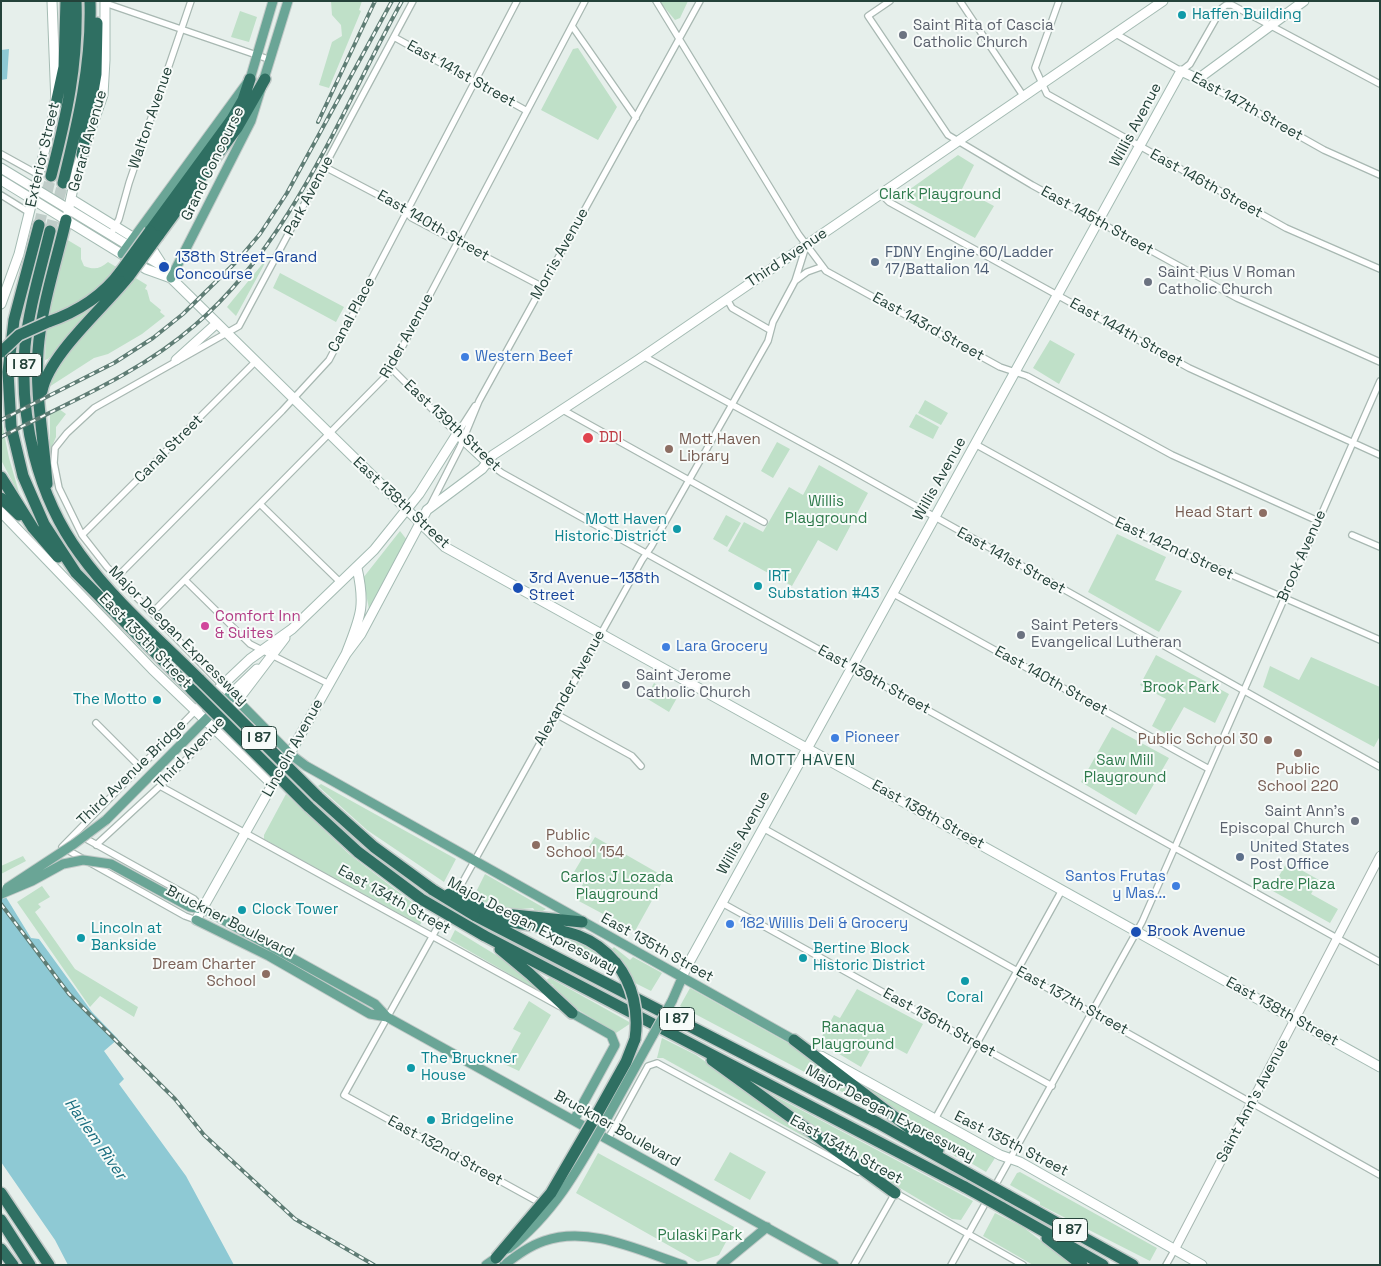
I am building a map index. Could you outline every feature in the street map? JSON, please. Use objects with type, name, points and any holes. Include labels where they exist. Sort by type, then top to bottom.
[{"type":"highway","points":[[56,104],[64,67],[66,1]]},
{"type":"highway","points":[[52,176],[72,90],[76,47],[76,1]]},
{"type":"highway","points":[[82,155],[92,103],[97,60],[98,25],[91,1]]},
{"type":"highway","points":[[63,183],[84,92],[90,39],[91,1]]},
{"type":"highway","points":[[41,415],[43,388],[52,365],[125,274],[154,234],[232,119],[242,100],[250,78]]},
{"type":"highway","points":[[154,234],[237,128],[265,79]]},
{"type":"highway","points":[[48,498],[38,378],[39,338],[66,220]]},
{"type":"highway","name":"Major Deegan Expressway","points":[[39,225],[12,332],[8,372],[9,413],[16,451],[32,501],[50,536],[76,573],[308,806],[358,852],[421,899],[483,935],[965,1187],[1024,1220]]},
{"type":"highway","name":"Major Deegan Expressway","points":[[50,231],[29,320],[24,371],[26,413],[30,435],[39,473],[48,498],[66,533],[97,576],[317,796],[374,847],[434,888],[878,1123],[1133,1265]]},
{"type":"highway","points":[[1,352],[20,335],[89,303],[125,274]]},
{"type":"highway","points":[[1,477],[52,552],[76,573]]},
{"type":"highway","points":[[1,498],[34,528]]},
{"type":"highway","points":[[434,888],[449,894],[476,910],[509,922],[551,927],[576,934],[600,946],[616,963],[626,978],[634,1001],[635,1039],[602,1117],[536,1214],[495,1262]]},
{"type":"highway","points":[[476,910],[582,922]]},
{"type":"highway","points":[[483,935],[530,974],[572,1013]]},
{"type":"highway","points":[[678,1036],[895,1193]]},
{"type":"highway","points":[[794,1040],[972,1175]]},
{"type":"highway","points":[[1,1192],[49,1265]]},
{"type":"highway","points":[[1,1206],[42,1265]]},
{"type":"highway","points":[[1,1220],[30,1265]]},
{"type":"highway","points":[[1024,1220],[1082,1265]]},
{"type":"highway","points":[[1024,1220],[1103,1265]]},
{"type":"highway","points":[[1,1249],[13,1265]]},
{"type":"main road","name":"Exterior Street","points":[[1,304],[13,274],[30,213],[56,104],[52,1]]},
{"type":"main road","name":"Grand Concourse","points":[[122,254],[250,78],[273,1]]},
{"type":"main road","name":"Grand Concourse","points":[[171,278],[243,138],[265,79],[288,1]]},
{"type":"main road","name":"Third Avenue","points":[[346,654],[361,634],[428,510],[482,469],[492,456],[959,142],[1163,1]]},
{"type":"main road","points":[[1198,79],[1304,1]]},
{"type":"main road","name":"Gerard Avenue","points":[[66,220],[82,155],[103,95],[105,2]]},
{"type":"main road","name":"East 147th Street","points":[[1181,71],[1198,79]]},
{"type":"main road","name":"Willis Avenue","points":[[682,978],[892,593],[1181,71]]},
{"type":"main road","name":"East 138th Street","points":[[1,168],[36,189],[70,203],[131,241],[162,266],[171,278],[420,525],[451,551],[1380,1067]]},
{"type":"main road","name":"East 138th Street","points":[[1,180],[146,269],[171,278]]},
{"type":"main road","points":[[176,360],[216,323]]},
{"type":"main road","name":"East 139th Street","points":[[460,437],[487,462]]},
{"type":"main road","name":"Morris Avenue","points":[[406,510],[460,437]]},
{"type":"main road","name":"Third Avenue","points":[[195,711],[222,685],[267,652],[357,568],[382,542],[406,510]]},
{"type":"main road","name":"East 135th Street","points":[[1,512],[195,711],[216,729],[272,785]]},
{"type":"main road","name":"Lincoln Avenue","points":[[196,920],[346,654],[362,608],[362,590],[357,568]]},
{"type":"main road","name":"Third Avenue","points":[[216,729],[238,702],[267,652]]},
{"type":"main road","points":[[231,694],[267,652]]},
{"type":"main road","name":"East 135th Street","points":[[222,685],[290,754],[306,766],[935,1119],[1000,1155],[1020,1162],[1202,1265]]},
{"type":"main road","name":"Third Avenue Bridge","points":[[1,893],[106,820],[231,694]]},
{"type":"main road","points":[[1,893],[32,881],[63,864],[83,860],[111,864],[190,908],[203,909]]},
{"type":"main road","name":"Bruckner Boulevard","points":[[203,909],[375,1004],[387,1017],[834,1265]]},
{"type":"main road","name":"Bruckner Boulevard","points":[[196,920],[261,952],[370,1014],[387,1017]]},
{"type":"main road","points":[[602,1117],[672,1002],[682,978]]},
{"type":"main road","name":"East 134th Street","points":[[572,1013],[608,1033],[614,1040],[614,1049],[574,1120]]},
{"type":"main road","points":[[721,1265],[767,1227]]},
{"type":"main road","points":[[495,1262],[554,1238],[582,1236],[602,1239],[683,1265]]},
{"type":"street","name":"Walton Avenue","points":[[114,230],[191,1]]},
{"type":"street","name":"Park Avenue","points":[[55,448],[66,433],[94,408],[176,360],[236,329],[413,1]]},
{"type":"street","name":"Canal Place","points":[[117,577],[329,360],[518,1]]},
{"type":"street","name":"Rider Avenue","points":[[152,613],[380,384],[392,368],[585,1]]},
{"type":"street","name":"East 143rd Street","points":[[656,1],[681,38],[822,267],[1000,367],[1027,376],[1172,454],[1318,521]]},
{"type":"street","name":"Morris Avenue","points":[[428,510],[460,437],[479,401],[700,1]]},
{"type":"street","name":"East 145th Street","points":[[890,1],[868,16],[948,135],[1238,298],[1380,362]]},
{"type":"street","points":[[960,1],[1024,97]]},
{"type":"street","points":[[1041,85],[1035,68],[1059,1]]},
{"type":"street","points":[[105,2],[271,60]]},
{"type":"street","name":"Willis Avenue","points":[[1181,71],[1190,64],[1226,4],[1232,5],[1270,25]]},
{"type":"street","points":[[1270,25],[1380,84]]},
{"type":"street","points":[[572,26],[636,118]]},
{"type":"street","name":"East 147th Street","points":[[1116,34],[1181,71]]},
{"type":"street","name":"East 141st Street","points":[[394,37],[527,111]]},
{"type":"street","name":"East 147th Street","points":[[1198,79],[1324,150],[1380,175]]},
{"type":"street","name":"East 146th Street","points":[[1041,85],[1047,94],[1286,228],[1380,269]]},
{"type":"street","points":[[1,154],[39,175]]},
{"type":"street","name":"East 140th Street","points":[[325,167],[399,206],[412,218],[541,286]]},
{"type":"street","name":"East 144th Street","points":[[881,194],[889,202],[1207,377],[1380,455]]},
{"type":"street","points":[[1,195],[30,213]]},
{"type":"street","name":"Alexander Avenue","points":[[344,1095],[601,633],[768,341],[770,330],[795,281],[807,244]]},
{"type":"street","points":[[795,281],[807,272],[822,267]]},
{"type":"street","points":[[727,299],[732,308],[770,330]]},
{"type":"street","name":"East 141st Street","points":[[642,356],[1380,766]]},
{"type":"street","name":"Canal Street","points":[[82,535],[255,362]]},
{"type":"street","name":"East 139th Street","points":[[392,368],[460,437]]},
{"type":"street","name":"Brook Avenue","points":[[951,1265],[1137,931],[1380,381]]},
{"type":"street","points":[[460,437],[479,401]]},
{"type":"street","points":[[563,410],[764,522]]},
{"type":"street","name":"East 142nd Street","points":[[975,444],[1132,531],[1380,640]]},
{"type":"street","name":"East 135th Street","points":[[55,448],[54,463],[59,488],[82,535],[117,577],[222,685]]},
{"type":"street","name":"East 139th Street","points":[[487,462],[502,473],[646,554],[1380,962]]},
{"type":"street","points":[[260,504],[341,583]]},
{"type":"street","points":[[1352,535],[1380,547]]},
{"type":"street","points":[[185,580],[245,640],[329,684]]},
{"type":"street","name":"East 140th Street","points":[[892,593],[1209,769]]},
{"type":"street","name":"Third Avenue","points":[[62,847],[195,711]]},
{"type":"street","points":[[556,714],[632,756],[641,766]]},
{"type":"street","points":[[96,722],[140,767]]},
{"type":"street","name":"Third Avenue","points":[[96,845],[160,786],[216,729]]},
{"type":"street","name":"East 134th Street","points":[[160,786],[572,1013]]},
{"type":"street","name":"East 137th Street","points":[[763,828],[1380,1175]]},
{"type":"street","name":"Bruckner Boulevard","points":[[74,833],[194,899],[203,909]]},
{"type":"street","name":"Bruckner Boulevard","points":[[62,847],[185,916],[196,920]]},
{"type":"street","name":"Saint Ann's Avenue","points":[[1166,1265],[1379,862]]},
{"type":"street","points":[[935,1119],[1062,890]]},
{"type":"street","name":"East 136th Street","points":[[722,903],[1052,1086]]},
{"type":"street","name":"East 134th Street","points":[[608,1139],[648,1066],[655,1062],[664,1065],[1023,1265]]},
{"type":"street","name":"East 132nd Street","points":[[344,1095],[546,1206],[565,1179],[592,1130]]},
{"type":"street","points":[[854,1265],[895,1193]]},
{"type":"green space","points":[[331,1],[362,1],[359,10],[361,11],[329,88],[319,85],[332,42],[342,36],[341,25],[332,15]]},
{"type":"green space","points":[[659,1],[688,1],[680,18],[675,20]]},
{"type":"green space","points":[[240,11],[257,17],[249,42],[231,37]]},
{"type":"green space","points":[[578,48],[617,107],[598,140],[541,110],[573,49]]},
{"type":"green space","name":"Clark Playground","points":[[958,155],[974,165],[962,189],[994,206],[975,238],[899,197]]},
{"type":"green space","points":[[66,239],[81,248],[81,259],[84,266],[97,268],[108,262],[118,268],[87,297],[70,307],[48,315]]},
{"type":"green space","points":[[265,263],[236,316],[227,307]]},
{"type":"green space","points":[[280,273],[344,307],[336,322],[273,288]]},
{"type":"green space","points":[[134,277],[147,285],[145,289],[150,301],[165,316],[142,334],[108,354],[94,358],[49,387],[58,362]]},
{"type":"green space","points":[[107,296],[45,360],[46,329],[83,313]]},
{"type":"green space","points":[[1050,340],[1075,354],[1059,384],[1033,368]]},
{"type":"green space","points":[[925,400],[948,413],[941,425],[918,413]]},
{"type":"green space","points":[[59,409],[66,414],[56,427],[56,437],[50,451],[50,414]]},
{"type":"green space","points":[[916,414],[939,427],[933,439],[909,427]]},
{"type":"green space","points":[[1,418],[9,458],[20,496],[1,460]]},
{"type":"green space","points":[[777,442],[790,449],[773,478],[761,471]]},
{"type":"green space","name":"Willis Playground","points":[[819,465],[868,493],[837,551],[818,540],[792,586],[728,551],[744,522],[763,532],[789,487],[803,495]]},
{"type":"green space","points":[[726,515],[741,523],[727,547],[713,539]]},
{"type":"green space","points":[[400,531],[407,540],[369,609],[363,578]]},
{"type":"green space","points":[[1117,534],[1166,557],[1155,580],[1182,591],[1159,632],[1088,592]]},
{"type":"green space","name":"Brook Park","points":[[1156,655],[1229,694],[1215,723],[1184,707],[1168,735],[1152,726],[1166,699],[1140,685]]},
{"type":"green space","points":[[1311,657],[1380,687],[1380,736],[1374,747],[1263,687],[1270,666],[1299,680]]},
{"type":"green space","points":[[654,683],[678,696],[669,712],[646,698]]},
{"type":"green space","name":"Saw Mill Playground","points":[[1112,727],[1169,758],[1136,815],[1081,782]]},
{"type":"green space","points":[[321,784],[456,859],[444,882],[367,830],[318,786]]},
{"type":"green space","points":[[286,794],[349,854],[426,913],[420,925],[264,839],[264,835]]},
{"type":"green space","name":"Carlos J Lozada Playground","points":[[595,837],[665,877],[635,931],[575,899],[586,878],[574,872]]},
{"type":"green space","points":[[23,856],[26,861],[1,874],[1,866]]},
{"type":"green space","name":"Padre Plaza","points":[[1287,862],[1319,880],[1311,894],[1338,909],[1330,923],[1271,890]]},
{"type":"green space","points":[[485,874],[546,909],[541,912],[535,911],[533,908],[509,910],[473,898]]},
{"type":"green space","points":[[42,886],[50,897],[38,904],[41,907],[35,912],[75,969],[138,1007],[134,1017],[100,996],[90,1007],[17,902]]},
{"type":"green space","points":[[455,930],[519,969],[540,988],[539,991],[450,940]]},
{"type":"green space","points":[[541,932],[578,940],[626,968],[612,949],[614,947],[630,960],[633,957],[662,973],[651,991],[539,935]]},
{"type":"green space","points":[[550,978],[631,1023],[616,1033],[567,1003],[552,984],[549,985],[547,979]]},
{"type":"green space","points":[[690,988],[815,1058],[878,1111],[680,1006]]},
{"type":"green space","name":"Ranaqua Playground","points":[[857,989],[923,1024],[907,1054],[877,1038],[861,1067],[819,1042],[834,1015],[840,1018]]},
{"type":"green space","points":[[529,1001],[551,1015],[519,1071],[504,1064],[521,1033],[513,1029]]},
{"type":"green space","points":[[662,1038],[696,1055],[832,1152],[663,1058],[657,1058]]},
{"type":"green space","points":[[860,1083],[995,1158],[986,1172],[959,1156],[956,1157]]},
{"type":"green space","points":[[769,1093],[973,1201],[961,1220],[952,1219],[900,1188]]},
{"type":"green space","points":[[730,1152],[766,1172],[750,1200],[714,1180]]},
{"type":"green space","name":"Pulaski Park","points":[[598,1153],[734,1227],[719,1255],[698,1262],[576,1193]]},
{"type":"green space","points":[[1020,1172],[1157,1248],[1150,1261],[1040,1205],[1040,1202],[1010,1185],[1017,1173]]},
{"type":"green space","points":[[995,1213],[1023,1227],[1072,1265],[1033,1265],[983,1236]]},
{"type":"water","points":[[9,49],[7,79],[1,80],[1,50]]},
{"type":"water","name":"Harlem River","points":[[1,889],[31,938],[39,939],[92,1012],[118,1039],[104,1051],[124,1079],[119,1084],[186,1176],[234,1265],[68,1265],[55,1240],[1,1162]]},
{"type":"tunnel","points":[[39,225],[51,176]]},
{"type":"tunnel","points":[[50,231],[63,183]]},
{"type":"railway","points":[[318,122],[375,1]]},
{"type":"railway","points":[[1,420],[114,363],[153,338],[183,314],[237,261],[260,234],[287,193],[392,1]]},
{"type":"railway","points":[[1,437],[102,387],[150,358],[195,325],[229,292],[260,255],[312,173],[402,1]]},
{"type":"railway","points":[[1,904],[69,994],[175,1099],[204,1135],[295,1219],[374,1265]]},
{"type":"place","name":"Haffen Building","points":[[1182,15]]},
{"type":"place","name":"Saint Rita of Cascia Catholic Church","points":[[903,35]]},
{"type":"place","name":"FDNY Engine 60/Ladder 17/Battalion 14","points":[[875,262]]},
{"type":"place","name":"138th Street–Grand Concourse","points":[[164,267]]},
{"type":"place","name":"Saint Pius V Roman Catholic Church","points":[[1148,282]]},
{"type":"place","name":"Western Beef","points":[[465,357]]},
{"type":"place","name":"DDI","points":[[588,438]]},
{"type":"place","name":"Mott Haven Library","points":[[669,449]]},
{"type":"place","name":"Head Start","points":[[1263,513]]},
{"type":"place","name":"Mott Haven Historic District","points":[[677,529]]},
{"type":"place","name":"IRT Substation #43","points":[[758,586]]},
{"type":"place","name":"3rd Avenue–138th Street","points":[[518,588]]},
{"type":"place","name":"Comfort Inn & Suites","points":[[205,626]]},
{"type":"place","name":"Saint Peters Evangelical Lutheran","points":[[1021,635]]},
{"type":"place","name":"Lara Grocery","points":[[666,647]]},
{"type":"place","name":"Saint Jerome Catholic Church","points":[[626,685]]},
{"type":"place","name":"The Motto","points":[[157,700]]},
{"type":"place","name":"Pioneer","points":[[835,738]]},
{"type":"place","name":"Public School 30","points":[[1268,740]]},
{"type":"place","name":"Public School 220","points":[[1298,753]]},
{"type":"place","name":"Saint Ann's Episcopal Church","points":[[1355,821]]},
{"type":"place","name":"Public School 154","points":[[536,845]]},
{"type":"place","name":"United States Post Office","points":[[1240,857]]},
{"type":"place","name":"Santos Frutas y Mas...","points":[[1176,886]]},
{"type":"place","name":"Clock Tower","points":[[242,910]]},
{"type":"place","name":"182 Willis Deli & Grocery","points":[[730,924]]},
{"type":"place","name":"Brook Avenue","points":[[1136,932]]},
{"type":"place","name":"Lincoln at Bankside","points":[[81,938]]},
{"type":"place","name":"Bertine Block Historic District","points":[[803,958]]},
{"type":"place","name":"Dream Charter School","points":[[266,974]]},
{"type":"place","name":"Coral","points":[[965,981]]},
{"type":"place","name":"The Bruckner House","points":[[411,1068]]},
{"type":"place","name":"Bridgeline","points":[[431,1120]]},
{"type":"district","name":"MOTT HAVEN","points":[[803,761]]}]
